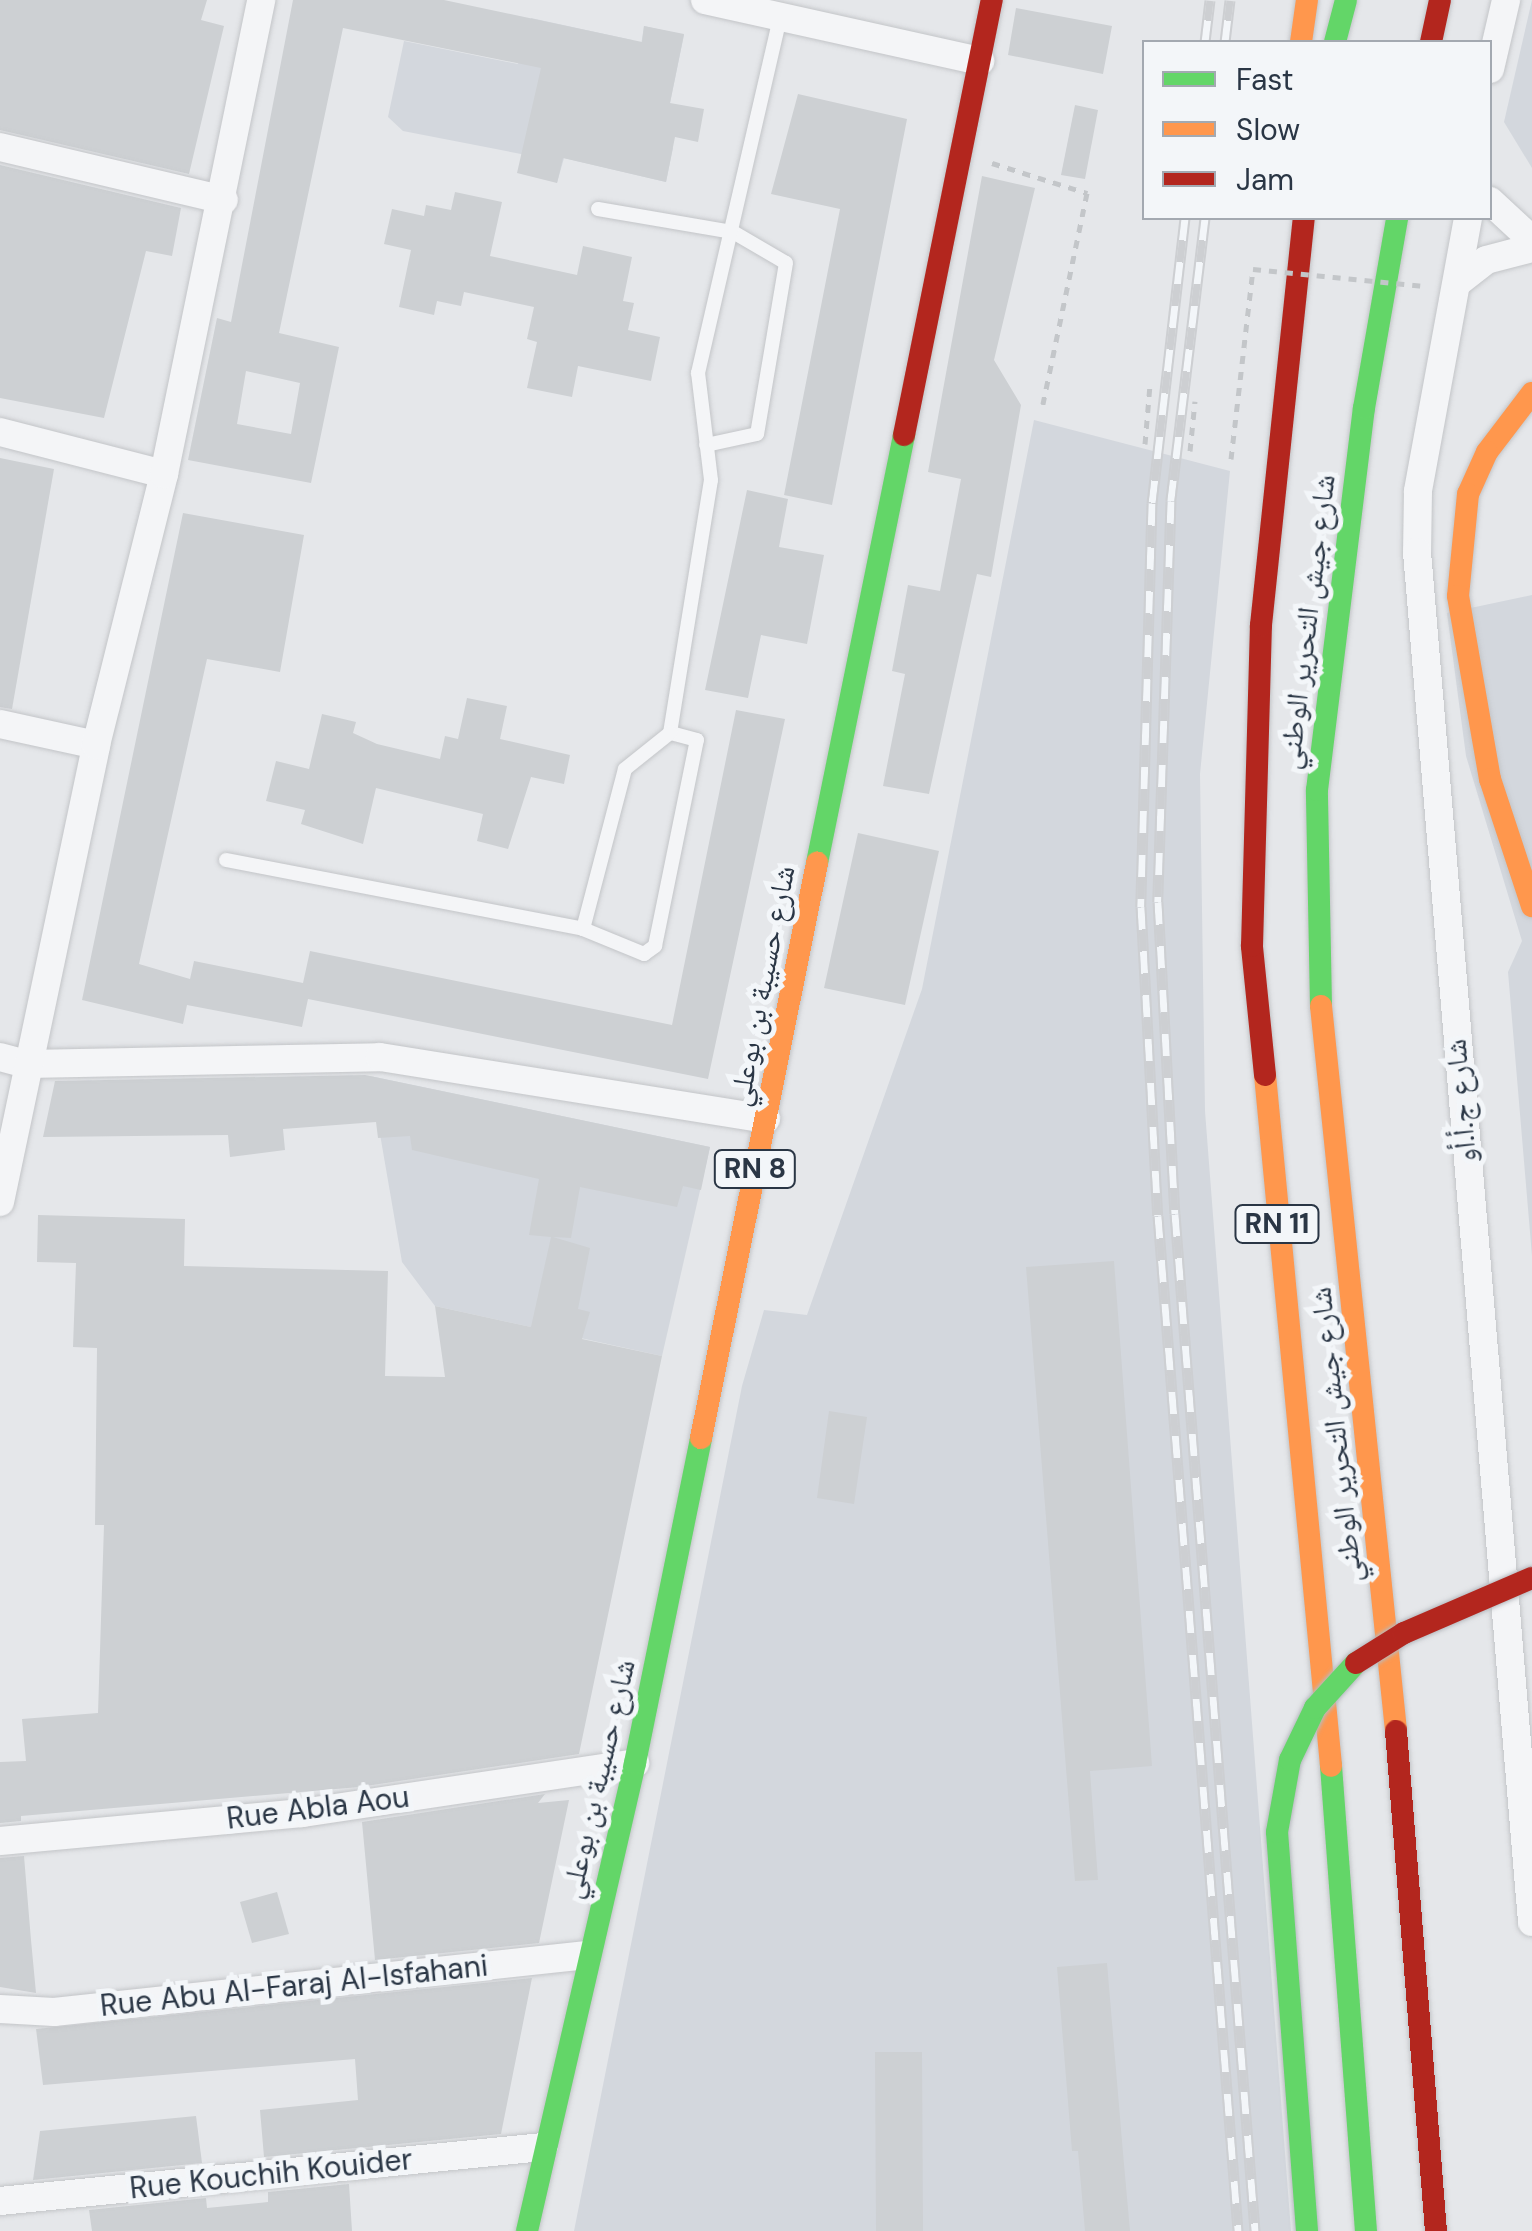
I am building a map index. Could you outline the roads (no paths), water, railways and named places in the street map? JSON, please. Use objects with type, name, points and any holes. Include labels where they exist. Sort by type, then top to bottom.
[{"type":"main road","name":"RN 8","points":[[980,61],[992,0]]},
{"type":"main road","points":[[1301,40],[1307,0]]},
{"type":"main road","points":[[1336,40],[1346,0]]},
{"type":"main road","points":[[1431,40],[1440,0]]},
{"type":"main road","name":"شارع حسيبة بن بوعلي","points":[[527,2231],[587,1955],[635,1763],[980,61]]},
{"type":"main road","name":"شارع جيش التحرير الوطني","points":[[1304,220],[1262,625],[1252,946],[1316,1569],[1366,2231]]},
{"type":"main road","name":"شارع جيش التحرير الوطني","points":[[1397,220],[1364,408],[1317,790],[1320,992],[1398,1738],[1436,2231]]},
{"type":"main road","points":[[1532,393],[1487,452],[1468,494],[1458,596],[1490,779],[1532,906]]},
{"type":"main road","points":[[1307,2231],[1276,1832],[1290,1760],[1315,1708],[1355,1664],[1404,1633],[1532,1578]]},
{"type":"street","points":[[1,1195],[14,1061],[164,474],[224,200],[262,0]]},
{"type":"street","points":[[705,0],[980,61]]},
{"type":"street","points":[[1492,60],[1506,0]]},
{"type":"street","points":[[0,146],[224,200]]},
{"type":"street","points":[[1457,283],[1486,260],[1532,244],[1492,204]]},
{"type":"street","name":"شارع ج.أ.أو","points":[[1468,220],[1418,490],[1417,552],[1532,1922]]},
{"type":"street","points":[[0,432],[164,474]]},
{"type":"street","points":[[0,724],[96,745]]},
{"type":"street","points":[[14,1061],[380,1057],[766,1118]]},
{"type":"street","name":"Rue Abla Aou","points":[[0,1842],[302,1813],[635,1763]]},
{"type":"street","name":"Rue Abu Al-Faraj Al-Isfahani","points":[[0,2009],[54,2012],[587,1955]]},
{"type":"street","name":"Rue Kouchih Kouider","points":[[0,2202],[543,2147]]},
{"type":"lane","points":[[583,929],[626,769],[670,733],[710,480],[698,374],[780,16]]},
{"type":"lane","points":[[598,208],[733,232],[778,254],[789,272],[757,434],[706,445]]},
{"type":"lane","points":[[226,860],[583,929],[644,954],[654,946],[697,740],[670,733]]},
{"type":"railway","points":[[1205,40],[1210,0]]},
{"type":"railway","points":[[1225,40],[1230,0]]},
{"type":"railway","points":[[1185,220],[1152,503],[1141,907],[1158,1216],[1238,2231]]},
{"type":"railway","points":[[1205,220],[1171,501],[1158,902],[1175,1214],[1255,2231]]}]
